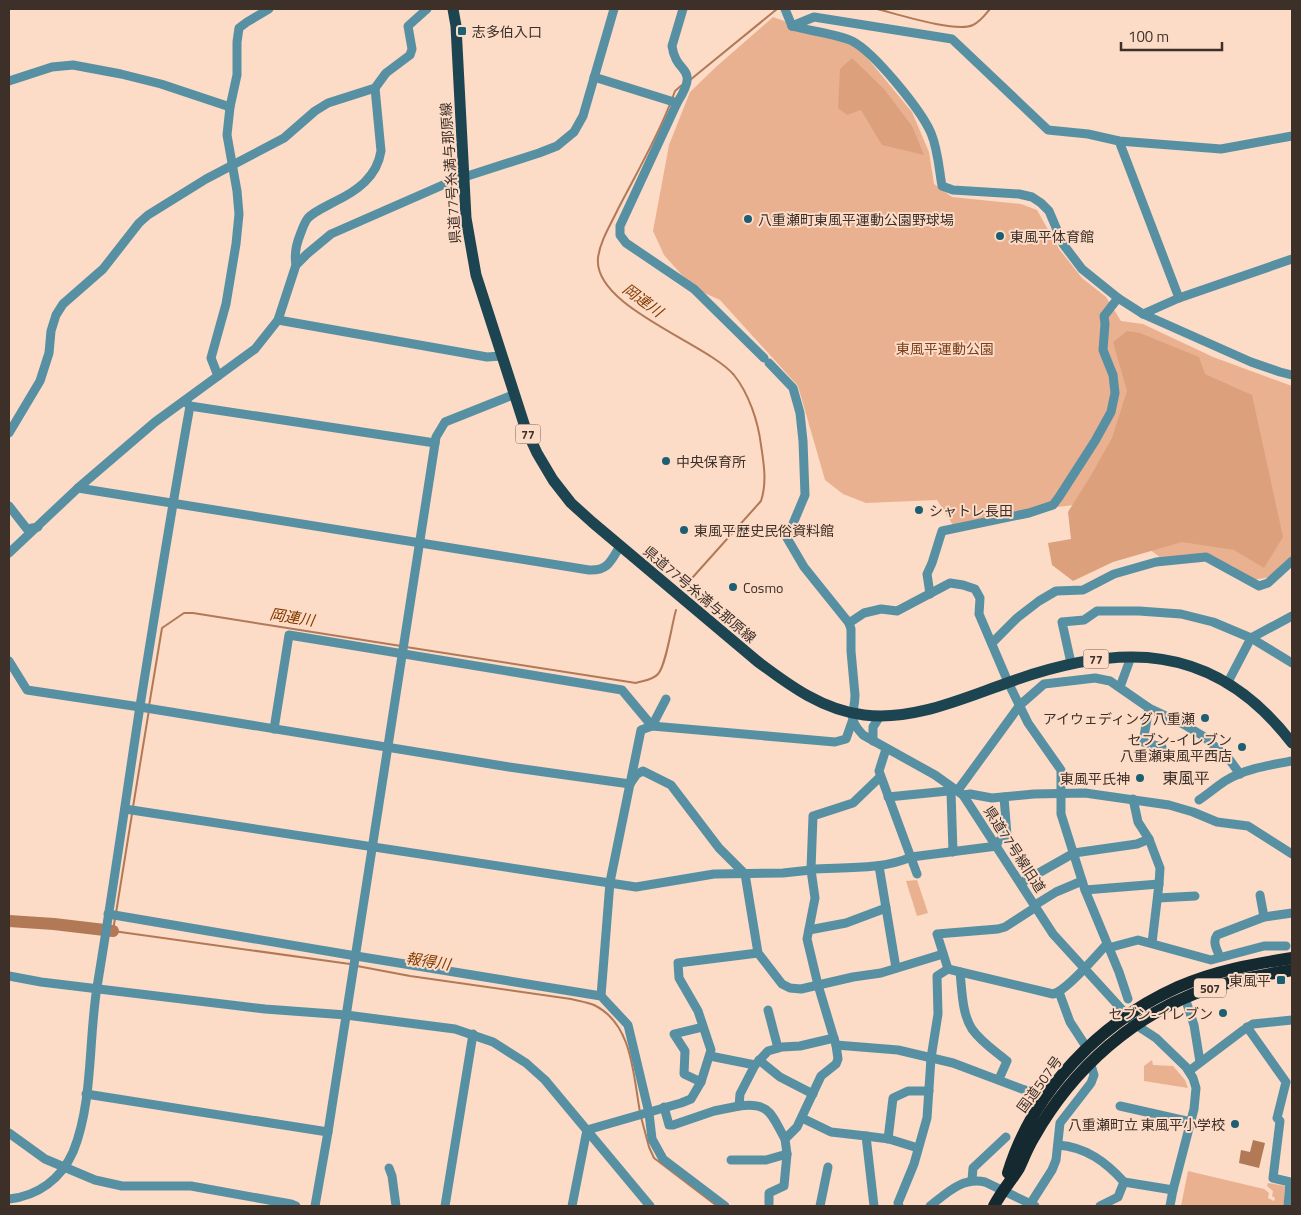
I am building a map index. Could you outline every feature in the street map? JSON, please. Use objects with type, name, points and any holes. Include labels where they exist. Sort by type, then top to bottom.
[{"type":"highway","name":"507","points":[[1131,1020],[1179,986],[1212,974],[1273,960],[1292,958]]},
{"type":"highway","name":"507","points":[[1131,1020],[1233,981],[1292,970]]},
{"type":"highway","name":"国道507号","points":[[1003,1190],[1019,1144],[1046,1096],[1067,1069],[1087,1048],[1131,1020]]},
{"type":"highway","name":"国道507号","points":[[994,1206],[1018,1169],[1034,1136],[1047,1116],[1078,1075],[1131,1020]]},
{"type":"main road","name":"県道77号糸満与那原線","points":[[454,9],[466,218],[476,275],[513,395],[524,427],[553,480],[572,502],[620,546],[782,680],[808,696],[852,716],[906,714],[931,709],[1008,682],[1071,663],[1107,657],[1131,656],[1162,659],[1179,663],[1197,668],[1228,682],[1264,709],[1292,743]]},
{"type":"street","points":[[218,376],[211,358],[226,304],[239,214],[227,135],[230,107],[237,75],[237,42],[239,28],[269,9]]},
{"type":"street","points":[[9,433],[40,381],[48,359],[51,331],[56,315],[63,304],[103,269],[139,223],[148,215],[233,165],[284,138],[328,103],[375,88],[386,73],[410,55],[412,49],[408,26],[427,9]]},
{"type":"street","points":[[9,554],[78,488],[155,422],[187,403],[218,376],[256,349],[278,320],[296,265],[332,234],[463,178],[557,146],[574,132],[583,116],[614,9]]},
{"type":"street","points":[[601,996],[610,882],[641,730],[652,726],[836,742],[846,739],[855,695],[849,622],[804,567],[787,538],[805,495],[800,413],[793,388],[694,289],[626,243],[620,235],[620,226],[688,81],[687,74],[673,52],[672,46],[683,9]]},
{"type":"street","points":[[785,9],[792,26]]},
{"type":"street","points":[[792,26],[814,17],[952,39],[1048,130],[1088,134],[1119,141],[1221,149],[1292,136]]},
{"type":"street","points":[[792,26],[849,40],[861,46],[875,59],[914,104],[925,121],[936,149],[942,186],[953,190],[1018,194],[1032,197],[1041,202],[1048,211],[1064,244],[1082,269],[1118,298],[1142,314],[1251,362],[1292,374]]},
{"type":"street","points":[[9,81],[52,67],[73,65],[160,84],[230,107]]},
{"type":"street","points":[[594,77],[677,103]]},
{"type":"street","points":[[296,265],[294,257],[296,244],[306,220],[315,212],[354,192],[364,184],[380,159],[381,151],[375,88]]},
{"type":"street","points":[[1119,141],[1179,298]]},
{"type":"street","points":[[1142,314],[1179,298],[1292,259]]},
{"type":"street","points":[[930,594],[927,574],[942,531],[1029,513],[1053,505],[1094,441],[1111,412],[1114,393],[1113,375],[1103,350],[1104,316],[1118,298]]},
{"type":"street","points":[[278,320],[487,357],[501,356]]},
{"type":"street","points":[[315,1206],[435,442],[445,422],[513,395]]},
{"type":"street","points":[[187,403],[435,442]]},
{"type":"street","points":[[9,1199],[20,1198],[50,1184],[65,1168],[73,1151],[80,1127],[86,1094],[96,988],[173,503],[187,403]]},
{"type":"street","points":[[78,488],[589,570],[599,571],[609,565],[620,546]]},
{"type":"street","points":[[9,506],[27,529],[38,527]]},
{"type":"street","points":[[992,643],[1038,601],[1056,591],[1083,590],[1114,574],[1156,562],[1206,557],[1259,586],[1268,583],[1292,561]]},
{"type":"street","points":[[849,622],[864,613],[882,609],[897,611],[950,583],[975,589],[980,598],[979,614],[1008,682],[1028,723],[1061,770],[1061,814],[1085,890],[1128,998]]},
{"type":"street","points":[[1071,663],[1062,622],[1084,620],[1097,611],[1181,614],[1213,622],[1252,638],[1292,663]]},
{"type":"street","points":[[1228,682],[1252,638],[1292,616]]},
{"type":"street","points":[[274,729],[289,634],[622,690],[652,726]]},
{"type":"street","points":[[1120,687],[1131,656]]},
{"type":"street","points":[[9,661],[12,676],[27,690],[388,749],[630,784]]},
{"type":"street","points":[[953,852],[958,792],[1020,705],[1044,684],[1050,682],[1103,678],[1120,687],[1149,708],[1203,736],[1229,759],[1240,774]]},
{"type":"street","points":[[652,726],[666,699]]},
{"type":"street","points":[[1149,708],[1143,742],[1162,747]]},
{"type":"street","name":"県道77号線旧道","points":[[852,716],[859,730],[873,741],[912,762],[958,792],[996,845],[1054,934],[1131,1020],[1156,1038],[1189,1071]]},
{"type":"street","points":[[873,741],[873,727],[880,716]]},
{"type":"street","points":[[886,749],[879,771],[880,777],[917,874]]},
{"type":"street","points":[[1199,800],[1225,781],[1240,774],[1292,761]]},
{"type":"street","points":[[630,784],[637,774],[643,771],[671,785],[719,848],[745,874],[758,953],[782,984],[790,988],[801,989],[881,973],[943,954]]},
{"type":"street","points":[[880,777],[853,804],[813,816],[811,869],[879,866],[901,862],[911,857],[996,845],[1007,835],[1004,797]]},
{"type":"street","points":[[888,797],[958,792],[992,798],[1085,793],[1133,799],[1169,805],[1225,824],[1248,826],[1292,854]]},
{"type":"street","points":[[1133,799],[1138,822],[1149,839],[1160,868],[1152,943]]},
{"type":"street","points":[[125,809],[636,887],[714,874],[783,873],[811,870],[815,898],[807,939],[838,1059],[836,1064],[822,1076],[802,1118],[785,1138]]},
{"type":"street","points":[[1020,883],[1074,853],[1137,844],[1149,839]]},
{"type":"street","points":[[879,866],[896,968]]},
{"type":"street","points":[[948,970],[937,934],[1005,927],[1056,892],[1082,881]]},
{"type":"street","points":[[1085,890],[1159,884]]},
{"type":"street","points":[[1260,895],[1264,917]]},
{"type":"street","points":[[1158,898],[1195,896]]},
{"type":"street","points":[[810,930],[846,923],[886,908]]},
{"type":"street","points":[[1220,957],[1215,943],[1217,935],[1264,917],[1292,913]]},
{"type":"street","points":[[108,916],[355,958],[601,996],[628,1026],[649,1112],[652,1139],[663,1159],[725,1206]]},
{"type":"street","points":[[899,1206],[898,1203],[928,1118],[931,1058],[937,1024],[937,976],[948,970],[1053,994],[1059,992],[1107,946],[1138,940],[1211,960],[1264,946],[1286,946]]},
{"type":"street","points":[[1272,946],[1273,960]]},
{"type":"street","points":[[587,1130],[691,1099],[701,1082],[711,1050],[698,1011],[679,978],[678,963],[758,953]]},
{"type":"street","points":[[960,972],[966,1013],[971,1028],[1007,1061],[999,1079]]},
{"type":"street","points":[[9,976],[40,982],[265,1009],[346,1015],[437,1026],[473,1034],[493,1042],[526,1063],[545,1080],[650,1206]]},
{"type":"street","points":[[1059,992],[1070,1022],[1087,1048]]},
{"type":"street","points":[[1185,998],[1194,1025],[1200,1062]]},
{"type":"street","points":[[768,1010],[778,1048]]},
{"type":"street","points":[[1170,1206],[1194,1109],[1196,1088],[1189,1071],[1253,1024],[1292,1020]]},
{"type":"street","points":[[701,1082],[684,1074],[685,1051],[674,1034],[703,1027]]},
{"type":"street","points":[[1248,1028],[1286,1082],[1277,1118],[1280,1121],[1273,1178],[1290,1182],[1288,1206]]},
{"type":"street","points":[[445,1206],[473,1034]]},
{"type":"street","points":[[738,1106],[740,1094],[757,1062],[768,1052],[778,1048],[835,1042],[898,1050],[953,1063],[1046,1096]]},
{"type":"street","points":[[710,1056],[757,1062],[780,1078],[813,1094]]},
{"type":"street","points":[[930,1206],[951,1189],[972,1180],[985,1182],[1032,1206],[1056,1160],[1060,1123],[1091,1083],[1094,1075],[1090,1062]]},
{"type":"street","points":[[888,1139],[892,1098],[908,1091],[929,1091]]},
{"type":"street","points":[[86,1094],[328,1132]]},
{"type":"street","points":[[664,1107],[669,1124],[673,1125],[685,1122],[695,1116],[738,1106],[756,1105],[763,1107],[772,1114],[785,1138],[787,1154],[784,1186],[769,1193],[769,1206]]},
{"type":"street","points":[[1120,1106],[1191,1122]]},
{"type":"street","points":[[802,1118],[831,1132],[888,1139],[918,1148]]},
{"type":"street","points":[[572,1206],[587,1130]]},
{"type":"street","points":[[9,1133],[35,1153],[95,1180],[122,1186],[191,1186],[296,1206]]},
{"type":"street","points":[[866,1136],[874,1206]]},
{"type":"street","points":[[972,1180],[973,1168],[1006,1137]]},
{"type":"street","points":[[1058,1145],[1084,1151],[1101,1160],[1124,1182],[1173,1190]]},
{"type":"street","points":[[731,1160],[766,1160],[787,1154]]},
{"type":"street","points":[[820,1206],[828,1167]]},
{"type":"street","points":[[389,1168],[392,1176],[396,1206]]},
{"type":"street","points":[[1100,1206],[1118,1197],[1124,1182]]},
{"type":"green space","name":"東風平運動公園","points":[[773,17],[859,48],[912,112],[929,152],[934,184],[952,197],[1021,204],[1037,210],[1059,249],[1082,278],[1106,297],[1121,321],[1143,324],[1213,357],[1292,386],[1292,560],[1271,577],[1252,580],[1232,566],[1203,555],[1166,562],[1090,503],[1041,509],[953,525],[937,500],[866,503],[843,494],[825,480],[798,386],[720,300],[700,291],[681,274],[664,255],[653,231],[669,145],[690,92]]},
{"type":"green space","points":[[917,880],[928,913],[917,916],[906,881]]},
{"type":"green space","points":[[1152,1060],[1153,1065],[1173,1066],[1185,1080],[1188,1088],[1144,1081],[1144,1066]]},
{"type":"green space","points":[[1188,1171],[1264,1189],[1269,1193],[1268,1198],[1274,1201],[1273,1191],[1267,1186],[1268,1183],[1285,1186],[1284,1206],[1181,1206]]},
{"type":"shaded area","points":[[852,58],[884,89],[912,126],[924,155],[882,145],[861,110],[847,115],[838,108],[840,69]]},
{"type":"shaded area","points":[[1127,331],[1140,333],[1199,357],[1205,374],[1252,395],[1283,537],[1264,568],[1234,550],[1182,542],[1113,562],[1073,581],[1052,565],[1048,543],[1071,539],[1068,512],[1112,438],[1127,391],[1113,342]]},
{"type":"shaded area","points":[[1253,1140],[1265,1143],[1259,1168],[1239,1163],[1241,1150],[1250,1152]]},
{"type":"waterway","name":"岡連川","points":[[690,80],[777,9]]},
{"type":"waterway","name":"岡連川","points":[[877,9],[926,22],[954,27],[973,25],[990,9]]},
{"type":"waterway","name":"岡連川","points":[[672,99],[675,91],[682,85]]},
{"type":"waterway","name":"岡連川","points":[[670,104],[652,144],[606,233],[598,258],[601,276],[613,292],[632,308],[701,350],[734,375],[744,391],[755,417],[764,466],[764,487],[761,501],[693,577]]},
{"type":"waterway","name":"岡連川","points":[[406,647],[636,683],[653,678],[661,669],[676,610]]},
{"type":"waterway","name":"岡連川","points":[[149,706],[162,628],[184,613],[401,646]]},
{"type":"waterway","name":"岡連川","points":[[133,807],[149,710]]},
{"type":"waterway","name":"岡連川","points":[[116,913],[132,814]]},
{"type":"waterway","name":"報得川","points":[[115,918],[113,931],[350,964]]},
{"type":"waterway","name":"報得川","points":[[9,921],[113,931]]},
{"type":"waterway","name":"報得川","points":[[357,966],[410,976],[571,999],[594,1005],[607,1014],[617,1025],[624,1037],[633,1067],[640,1112]]},
{"type":"waterway","name":"報得川","points":[[641,1117],[654,1158],[717,1206]]},
{"type":"place","name":"志多伯入口","points":[[462,31]]},
{"type":"place","name":"八重瀬町東風平運動公園野球場","points":[[748,219]]},
{"type":"place","name":"東風平体育館","points":[[1000,236]]},
{"type":"place","name":"中央保育所","points":[[666,461]]},
{"type":"place","name":"シャトレ長田","points":[[919,510]]},
{"type":"place","name":"東風平歴史民俗資料館","points":[[684,530]]},
{"type":"place","name":"Cosmo","points":[[733,587]]},
{"type":"place","name":"アイウェディング八重瀬","points":[[1205,718]]},
{"type":"place","name":"セブン-イレブン 八重瀬東風平西店","points":[[1242,747]]},
{"type":"place","name":"東風平氏神","points":[[1140,778]]},
{"type":"place","name":"東風平","points":[[1281,980]]},
{"type":"place","name":"セブン-イレブン","points":[[1223,1013]]},
{"type":"place","name":"八重瀬町立 東風平小学校","points":[[1235,1124]]},
{"type":"district","name":"東風平","points":[[1186,778]]}]
